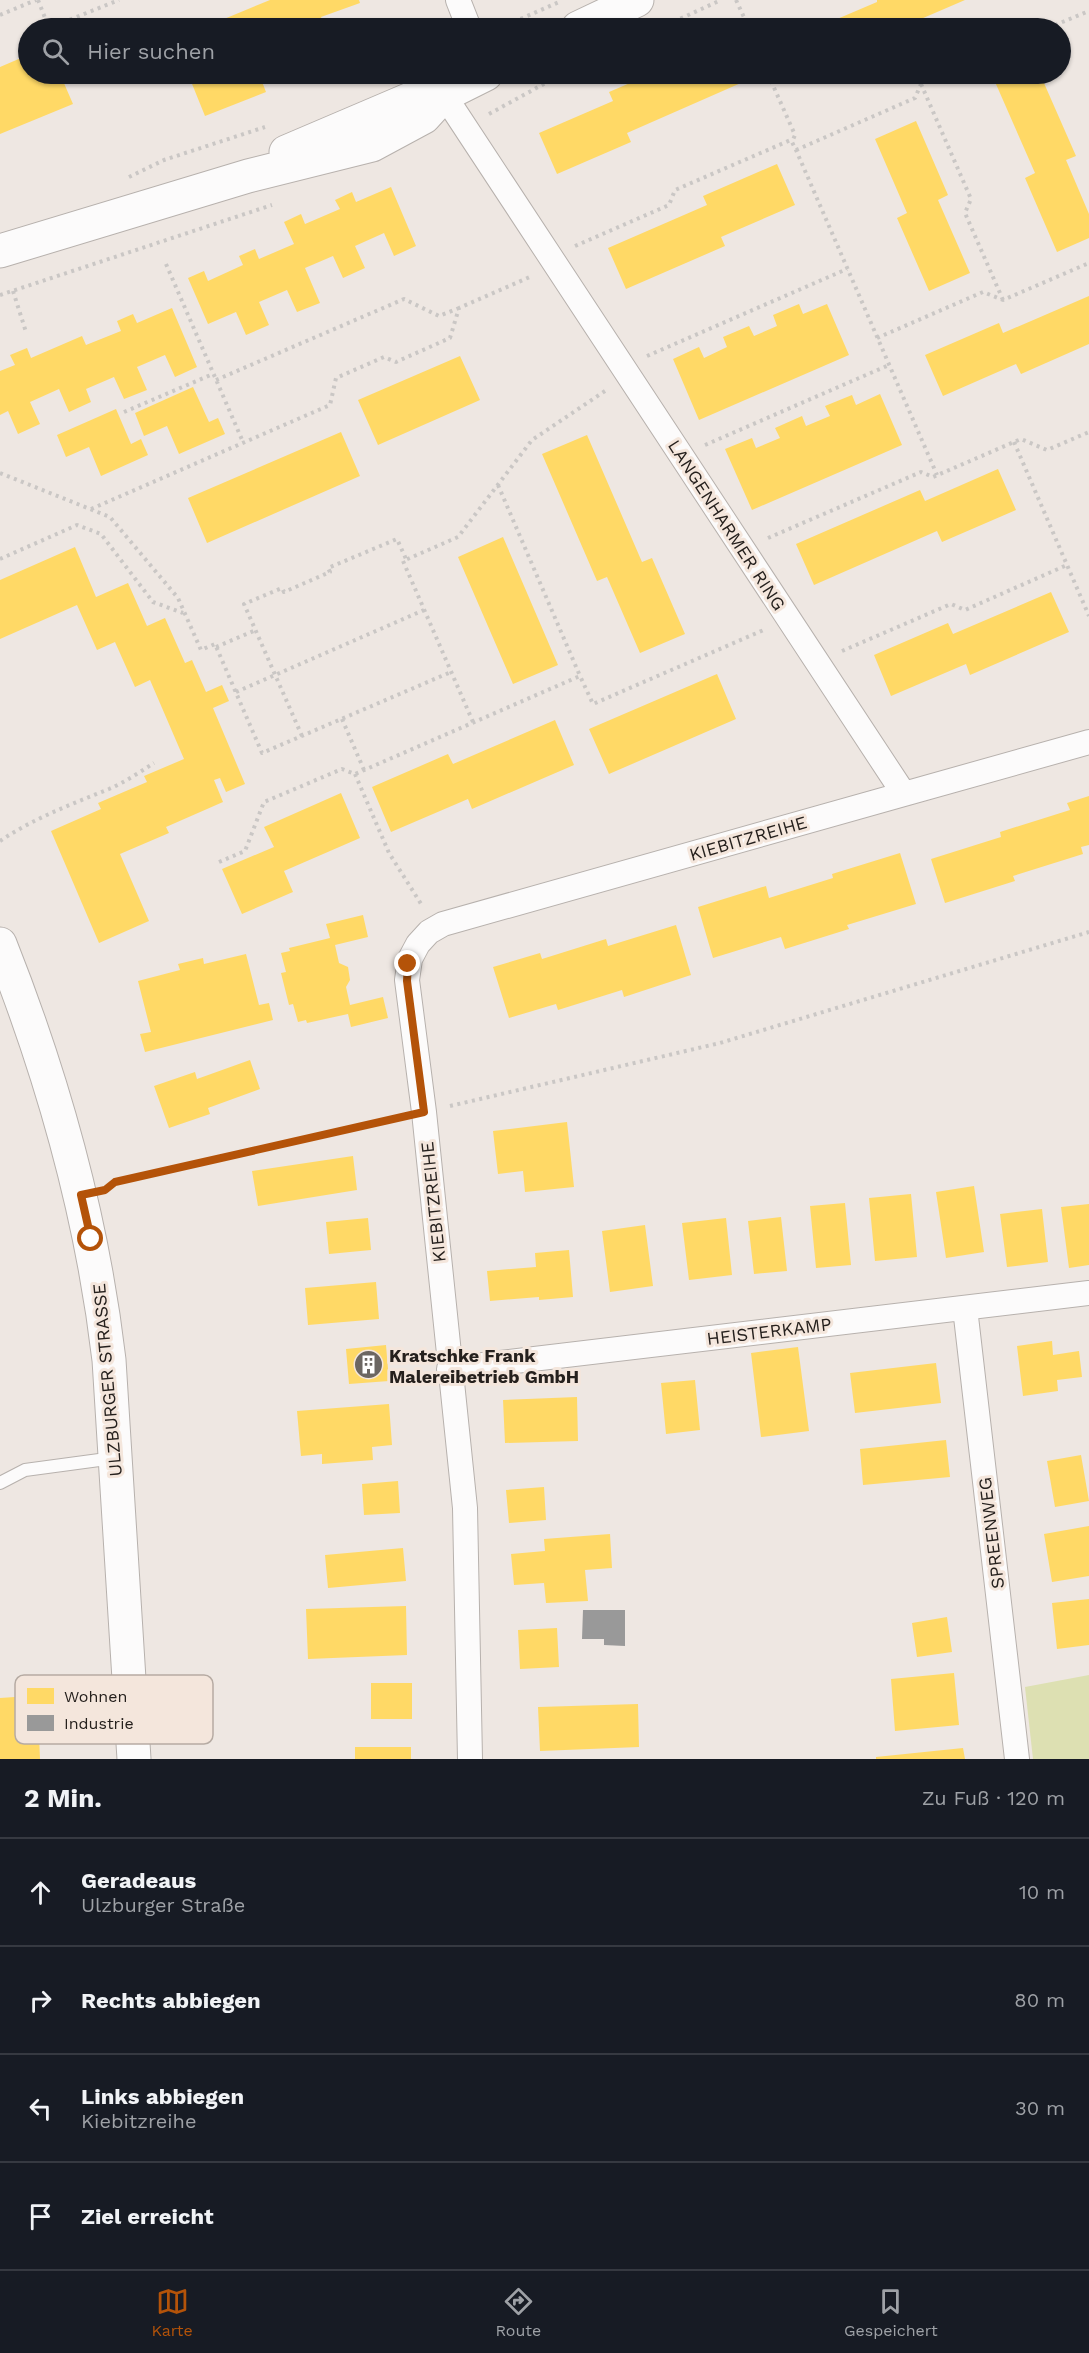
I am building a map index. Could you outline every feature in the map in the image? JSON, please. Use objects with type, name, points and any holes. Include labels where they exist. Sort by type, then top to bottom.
[{"type":"main road","points":[[599,18],[637,0]]},
{"type":"main road","points":[[0,251],[248,176],[372,146],[424,117],[444,95],[466,84]]},
{"type":"main road","points":[[0,232],[52,234]]},
{"type":"main road","name":"ULZBURGER STRASSE","points":[[0,944],[14,978],[70,1150],[101,1294],[109,1360],[129,1675]]},
{"type":"main road","name":"ULZBURGER STRASSE","points":[[133,1744],[134,1759]]},
{"type":"street","points":[[458,0],[465,18]]},
{"type":"street","name":"LANGENHARMER RING","points":[[444,95],[904,794]]},
{"type":"street","points":[[904,794],[1089,742]]},
{"type":"street","name":"KIEBITZREIHE","points":[[470,1759],[465,1508],[424,1112],[407,975],[410,959],[421,939],[437,927],[449,922],[904,794]]},
{"type":"street","name":"HEISTERKAMP","points":[[449,1369],[1089,1293]]},
{"type":"street","name":"SPREENWEG","points":[[965,1308],[1017,1759]]},
{"type":"lane","points":[[0,1484],[25,1470],[115,1457]]},
{"type":"path","points":[[0,15],[37,0],[45,18]]},
{"type":"path","points":[[74,18],[119,0]]},
{"type":"path","points":[[522,18],[562,0]]},
{"type":"path","points":[[682,18],[721,0]]},
{"type":"path","points":[[736,0],[744,18]]},
{"type":"path","points":[[1071,18],[1089,11]]},
{"type":"path","points":[[772,84],[795,135],[792,142],[937,475]]},
{"type":"path","points":[[796,150],[915,98],[921,84]]},
{"type":"path","points":[[921,84],[971,200],[965,213],[1003,300]]},
{"type":"path","points":[[126,178],[164,160],[271,125]]},
{"type":"path","points":[[216,380],[404,299],[439,316],[459,308],[669,204],[675,190],[794,139]]},
{"type":"path","points":[[0,295],[193,233]]},
{"type":"path","points":[[877,338],[983,292],[1003,300],[1089,262]]},
{"type":"path","points":[[166,264],[243,442]]},
{"type":"path","points":[[473,723],[403,561],[458,537],[532,440],[626,371],[847,269]]},
{"type":"path","points":[[13,291],[26,332]]},
{"type":"path","points":[[90,509],[330,405],[336,378],[384,357],[396,362],[450,338],[459,308]]},
{"type":"path","points":[[681,455],[889,365]]},
{"type":"path","points":[[124,412],[213,374]]},
{"type":"path","points":[[743,549],[921,472],[933,477],[1021,439],[1047,450],[1089,432]]},
{"type":"path","points":[[1014,442],[1089,616]]},
{"type":"path","points":[[0,473],[110,517],[178,598],[201,650],[215,644],[262,753],[451,672]]},
{"type":"path","points":[[498,485],[593,704],[789,619]]},
{"type":"path","points":[[0,559],[77,525],[101,534],[153,602],[184,614]]},
{"type":"path","points":[[302,736],[244,604],[282,588],[284,592],[330,572],[328,568],[397,539],[406,559]]},
{"type":"path","points":[[817,662],[951,604],[965,610],[1067,565]]},
{"type":"path","points":[[236,692],[424,610]]},
{"type":"path","points":[[216,647],[256,630]]},
{"type":"path","points":[[219,862],[245,851],[264,802],[342,769],[355,774],[580,676]]},
{"type":"path","points":[[342,719],[364,770]]},
{"type":"path","points":[[0,841],[18,829],[86,796],[111,788],[154,763]]},
{"type":"path","points":[[355,774],[389,853],[437,927]]},
{"type":"path","points":[[81,1195],[105,1190],[115,1182],[720,1043],[1089,932]]},
{"type":"green space","points":[[1089,1675],[1089,1759],[1033,1759],[1025,1687]]},
{"type":"building: Wohnen","points":[[270,0],[359,0],[360,3],[321,18],[226,18]]},
{"type":"building: Wohnen","points":[[877,0],[965,0],[923,18],[839,18],[877,2]]},
{"type":"building: Wohnen","points":[[18,59],[18,84],[64,84],[73,104],[0,134],[0,67]]},
{"type":"building: Wohnen","points":[[192,84],[263,84],[266,92],[205,116]]},
{"type":"building: Wohnen","points":[[628,84],[739,84],[627,133],[631,142],[557,174],[539,133],[613,101],[609,92]]},
{"type":"building: Wohnen","points":[[996,84],[1044,84],[1076,156],[1066,160],[1089,214],[1089,238],[1057,252],[1025,178],[1035,173]]},
{"type":"building: Wohnen","points":[[916,121],[948,195],[938,200],[970,273],[929,291],[897,218],[907,213],[875,139]]},
{"type":"building: Wohnen","points":[[777,164],[795,205],[721,237],[725,246],[626,289],[608,248],[707,205],[703,196]]},
{"type":"building: Wohnen","points":[[391,187],[416,246],[394,256],[384,233],[355,246],[365,268],[343,278],[333,256],[305,268],[320,303],[297,312],[287,290],[259,302],[269,325],[246,335],[236,312],[208,324],[188,278],[204,271],[208,281],[243,265],[239,256],[255,249],[259,259],[294,244],[284,222],[301,214],[305,224],[340,209],[335,200],[352,192],[356,202]]},
{"type":"building: Wohnen","points":[[1089,296],[1089,344],[1021,374],[1016,364],[943,396],[925,355],[999,323],[1003,333]]},
{"type":"building: Wohnen","points":[[799,304],[803,314],[827,304],[849,355],[699,420],[673,359],[699,347],[704,358],[727,347],[723,337],[749,326],[754,336],[777,326],[773,315]]},
{"type":"building: Wohnen","points":[[172,308],[197,367],[175,377],[165,355],[137,367],[147,390],[124,399],[114,377],[86,389],[91,402],[69,412],[59,389],[30,402],[40,424],[18,434],[8,411],[0,415],[0,371],[15,365],[10,355],[27,348],[31,358],[82,336],[86,345],[121,331],[117,321],[133,314],[137,323]]},
{"type":"building: Wohnen","points":[[460,356],[480,400],[378,445],[358,400]]},
{"type":"building: Wohnen","points":[[193,387],[209,422],[218,418],[225,434],[179,454],[167,426],[144,436],[135,413]]},
{"type":"building: Wohnen","points":[[880,394],[902,445],[752,510],[725,449],[752,438],[756,448],[780,438],[775,428],[802,416],[806,426],[830,416],[825,406],[852,395],[856,405]]},
{"type":"building: Wohnen","points":[[116,409],[131,444],[141,439],[148,455],[101,476],[89,447],[66,457],[57,435]]},
{"type":"building: Wohnen","points":[[341,432],[360,476],[207,543],[188,498]]},
{"type":"building: Wohnen","points":[[587,435],[642,562],[652,558],[685,634],[640,653],[607,577],[597,581],[542,454]]},
{"type":"building: Wohnen","points":[[998,469],[1016,510],[942,542],[937,531],[814,585],[796,544],[920,490],[925,501]]},
{"type":"building: Wohnen","points":[[503,537],[558,665],[513,684],[458,557]]},
{"type":"building: Wohnen","points":[[75,547],[96,597],[128,583],[147,626],[165,618],[185,663],[192,660],[206,692],[222,685],[229,701],[213,708],[245,784],[226,792],[220,778],[214,780],[223,802],[166,827],[169,833],[120,854],[149,921],[99,943],[51,831],[101,809],[98,803],[147,782],[144,776],[184,759],[150,680],[135,687],[115,642],[97,650],[77,605],[0,639],[0,580]]},
{"type":"building: Wohnen","points":[[1051,592],[1069,632],[970,675],[966,664],[891,696],[874,655],[948,623],[953,634]]},
{"type":"building: Wohnen","points":[[717,674],[736,719],[609,774],[589,729]]},
{"type":"building: Wohnen","points":[[555,720],[574,765],[472,809],[468,799],[391,832],[372,787],[448,754],[453,764]]},
{"type":"building: Wohnen","points":[[341,793],[360,838],[284,871],[293,892],[242,914],[222,869],[274,847],[264,827]]},
{"type":"building: Wohnen","points":[[1089,796],[1089,845],[1081,847],[1083,854],[1013,876],[1015,881],[945,903],[931,859],[1001,837],[1000,832],[1070,810],[1067,803]]},
{"type":"building: Wohnen","points":[[900,853],[916,904],[847,925],[849,929],[785,949],[781,937],[713,958],[698,907],[766,886],[769,898],[833,878],[832,874]]},
{"type":"building: Wohnen","points":[[363,915],[368,937],[335,945],[339,963],[348,967],[350,980],[346,987],[350,1005],[383,997],[388,1018],[351,1027],[348,1014],[307,1023],[306,1020],[298,1022],[293,1004],[289,1005],[281,973],[286,972],[281,953],[290,951],[289,948],[330,938],[326,924]]},
{"type":"building: Wohnen","points":[[676,925],[691,975],[624,997],[622,990],[558,1010],[556,1004],[509,1018],[493,967],[540,953],[542,959],[606,939],[608,946]]},
{"type":"building: Wohnen","points":[[246,954],[259,1005],[269,1003],[273,1020],[145,1052],[140,1034],[151,1032],[138,981],[180,970],[178,964],[203,958],[204,964]]},
{"type":"building: Wohnen","points":[[250,1060],[260,1089],[208,1108],[210,1114],[169,1128],[154,1086],[195,1072],[197,1079]]},
{"type":"building: Wohnen","points":[[567,1122],[574,1187],[525,1192],[523,1171],[498,1174],[493,1131]]},
{"type":"building: Wohnen","points":[[353,1156],[357,1190],[258,1206],[252,1171]]},
{"type":"building: Wohnen","points":[[974,1186],[984,1252],[946,1258],[936,1192]]},
{"type":"building: Wohnen","points":[[911,1194],[917,1257],[875,1261],[869,1198]]},
{"type":"building: Wohnen","points":[[845,1203],[851,1265],[816,1268],[810,1206]]},
{"type":"building: Wohnen","points":[[1089,1204],[1089,1265],[1069,1268],[1061,1207]]},
{"type":"building: Wohnen","points":[[1042,1209],[1048,1262],[1007,1267],[1000,1214]]},
{"type":"building: Wohnen","points":[[781,1217],[787,1271],[754,1274],[748,1221]]},
{"type":"building: Wohnen","points":[[368,1218],[371,1250],[329,1254],[326,1222]]},
{"type":"building: Wohnen","points":[[726,1218],[732,1275],[689,1280],[682,1223]]},
{"type":"building: Wohnen","points":[[645,1225],[653,1286],[610,1292],[602,1231]]},
{"type":"building: Wohnen","points":[[569,1250],[573,1297],[490,1301],[487,1271],[536,1267],[535,1253]]},
{"type":"building: Wohnen","points":[[376,1282],[379,1319],[308,1325],[305,1288]]},
{"type":"building: Wohnen","points":[[1052,1341],[1053,1355],[1079,1351],[1082,1377],[1057,1380],[1058,1391],[1023,1396],[1017,1346]]},
{"type":"building: Wohnen","name":"Kratschke Frank Malereibetrieb GmbH","points":[[386,1345],[389,1381],[349,1384],[346,1349]]},
{"type":"building: Wohnen","points":[[798,1347],[809,1431],[761,1437],[751,1353]]},
{"type":"building: Wohnen","points":[[936,1363],[941,1403],[855,1413],[850,1373]]},
{"type":"building: Wohnen","points":[[695,1380],[700,1430],[666,1434],[661,1383]]},
{"type":"building: Wohnen","points":[[577,1397],[578,1441],[505,1443],[503,1400]]},
{"type":"building: Wohnen","points":[[389,1404],[392,1445],[372,1447],[373,1460],[322,1464],[322,1454],[301,1456],[297,1411]]},
{"type":"building: Wohnen","points":[[946,1440],[950,1477],[863,1485],[860,1449]]},
{"type":"building: Wohnen","points":[[1081,1455],[1089,1501],[1055,1507],[1047,1461]]},
{"type":"building: Wohnen","points":[[398,1481],[400,1513],[364,1515],[362,1484]]},
{"type":"building: Wohnen","points":[[544,1487],[546,1520],[509,1523],[506,1490]]},
{"type":"building: Wohnen","points":[[1089,1526],[1089,1576],[1052,1582],[1044,1534]]},
{"type":"building: Wohnen","points":[[610,1534],[612,1568],[585,1570],[588,1601],[546,1603],[544,1583],[514,1585],[511,1554],[545,1551],[544,1539]]},
{"type":"building: Wohnen","points":[[403,1548],[406,1581],[328,1588],[325,1555]]},
{"type":"building: Wohnen","points":[[1089,1599],[1089,1645],[1057,1649],[1052,1603]]},
{"type":"building: Wohnen","points":[[406,1606],[407,1655],[308,1659],[306,1609]]},
{"type":"building: Wohnen","points":[[947,1617],[952,1652],[917,1657],[912,1623]]},
{"type":"building: Wohnen","points":[[557,1628],[559,1667],[520,1669],[518,1630]]},
{"type":"building: Wohnen","points":[[954,1673],[959,1725],[895,1731],[891,1679]]},
{"type":"building: Wohnen","points":[[371,1683],[412,1683],[412,1719],[371,1719]]},
{"type":"building: Wohnen","points":[[15,1697],[15,1744],[39,1744],[40,1759],[0,1759],[0,1698]]},
{"type":"building: Wohnen","points":[[638,1704],[639,1747],[540,1751],[538,1707]]},
{"type":"building: Wohnen","points":[[355,1747],[411,1747],[411,1759],[355,1759]]},
{"type":"building: Wohnen","points":[[963,1748],[965,1759],[876,1759],[876,1757]]},
{"type":"building: Industrie","points":[[583,1610],[625,1610],[625,1646],[604,1645],[604,1639],[582,1639]]},
{"type":"place","name":"Kratschke Frank Malereibetrieb GmbH","points":[[368,1365]]},
{"type":"route","points":[[91,1239],[81,1195],[105,1190],[115,1182],[424,1112],[407,981],[408,964]]}]
